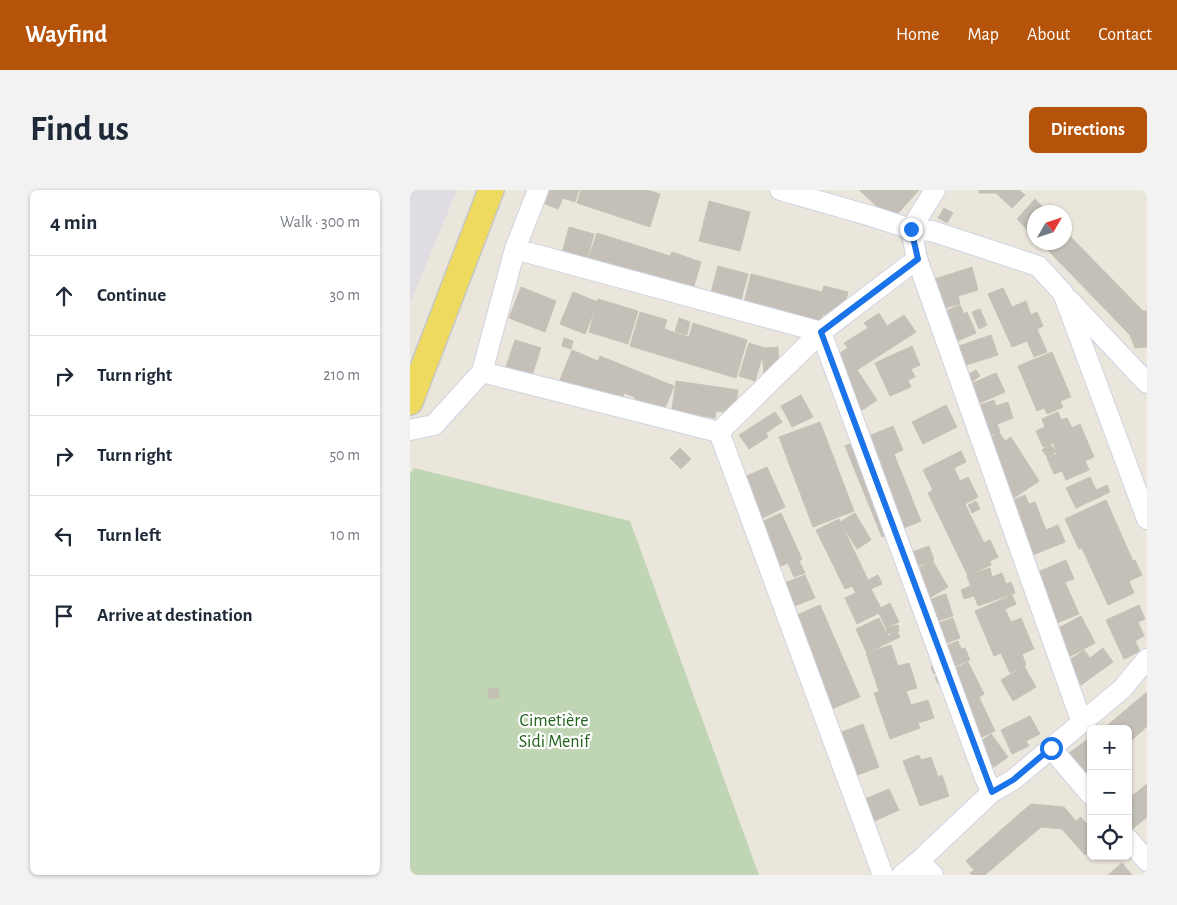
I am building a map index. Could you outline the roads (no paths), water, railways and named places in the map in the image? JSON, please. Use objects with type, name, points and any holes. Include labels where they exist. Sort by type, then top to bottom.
[{"type":"main road","points":[[410,402],[491,190]]},
{"type":"street","points":[[410,430],[434,425],[482,372],[515,249],[538,190]]},
{"type":"street","points":[[780,190],[911,229],[932,232],[1038,266],[1147,383]]},
{"type":"street","points":[[935,190],[911,229],[918,259],[1082,723]]},
{"type":"street","points":[[515,249],[821,332]]},
{"type":"street","points":[[719,432],[821,332],[918,259]]},
{"type":"street","points":[[1063,293],[1147,519]]},
{"type":"street","points":[[821,332],[992,792]]},
{"type":"street","points":[[1084,350],[1123,357]]},
{"type":"street","points":[[482,372],[719,432]]},
{"type":"street","points":[[719,432],[883,875]]},
{"type":"street","points":[[902,875],[992,792],[1013,780],[1122,689],[1147,659]]},
{"type":"street","points":[[1051,748],[1087,790]]},
{"type":"street","points":[[1132,844],[1147,861]]},
{"type":"street","points":[[919,860],[933,875]]},
{"type":"park label","name":"Cimetière Sidi Menif","points":[[554,731]]}]
